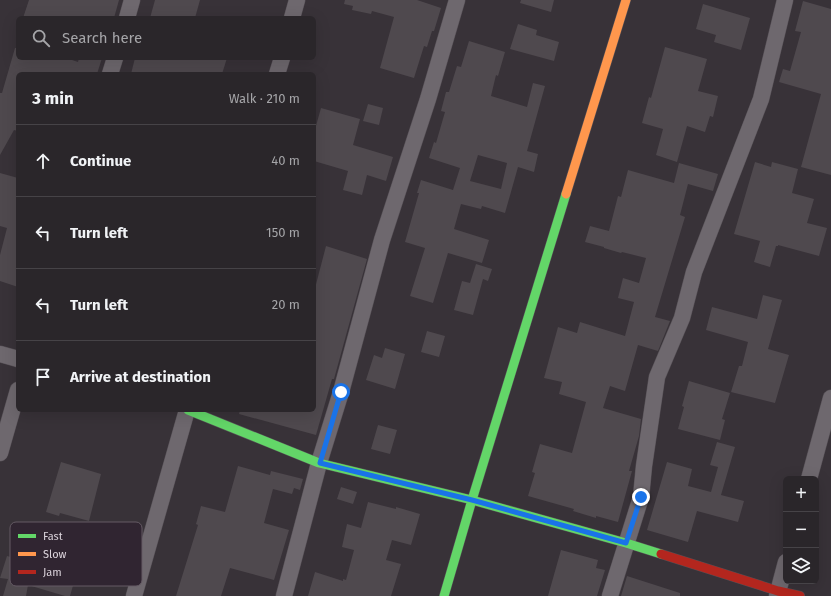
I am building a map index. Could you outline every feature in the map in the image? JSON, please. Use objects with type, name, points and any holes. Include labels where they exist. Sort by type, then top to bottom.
[{"type":"street","points":[[128,16],[132,0]]},
{"type":"street","points":[[293,16],[297,0]]},
{"type":"street","points":[[284,596],[382,240],[428,99],[457,0]]},
{"type":"street","points":[[444,596],[472,500],[626,0]]},
{"type":"street","points":[[610,596],[641,497],[657,377],[682,318],[694,272],[761,99],[785,0]]},
{"type":"street","points":[[111,72],[114,60]]},
{"type":"street","points":[[278,72],[281,60]]},
{"type":"street","points":[[0,354],[16,358]]},
{"type":"street","points":[[0,453],[16,397]]},
{"type":"street","points":[[810,476],[831,398]]},
{"type":"street","points":[[142,568],[187,412]]},
{"type":"street","points":[[193,412],[320,463],[472,500],[626,543],[778,593],[800,596]]},
{"type":"street","points":[[778,593],[783,574]]},
{"type":"street","points":[[134,596],[137,586]]},
{"type":"building","points":[[29,0],[119,0],[115,16],[24,16]]},
{"type":"building","points":[[155,0],[200,0],[196,16],[151,16]]},
{"type":"building","points":[[345,0],[417,0],[441,8],[427,47],[424,46],[414,78],[380,68],[394,17],[372,11],[371,14],[352,10],[353,6],[344,4]]},
{"type":"building","points":[[521,0],[554,0],[551,12],[520,3]]},
{"type":"building","points":[[803,1],[831,9],[831,175],[801,167],[821,94],[779,82],[783,69],[790,71],[801,32],[795,31]]},
{"type":"building","points":[[703,4],[750,18],[741,50],[714,42],[716,35],[696,29]]},
{"type":"building","points":[[518,24],[537,30],[536,35],[559,42],[554,61],[510,49]]},
{"type":"building","points":[[469,41],[505,52],[498,76],[496,75],[491,96],[527,107],[533,83],[545,86],[527,151],[538,154],[534,172],[518,167],[505,213],[482,206],[481,209],[461,204],[454,229],[489,240],[482,263],[448,253],[433,303],[410,296],[425,248],[405,242],[419,193],[417,193],[421,180],[453,190],[460,168],[429,158],[434,142],[436,143],[445,112],[441,111],[446,92],[449,92],[457,66],[461,67]],"holes":[[[478,155],[507,163],[501,189],[470,181]]]},
{"type":"building","points":[[665,47],[707,59],[698,91],[718,96],[713,117],[710,116],[705,132],[687,126],[677,162],[656,155],[663,129],[642,123],[649,97],[651,98]]},
{"type":"building","points":[[15,48],[16,60],[72,60],[78,62],[78,60],[101,60],[98,72],[16,72],[16,130],[14,130],[0,155],[0,93],[2,93]]},
{"type":"building","points":[[134,60],[226,60],[223,72],[132,72]]},
{"type":"building","points":[[368,104],[383,108],[379,125],[363,121]]},
{"type":"building","points":[[321,108],[360,119],[353,145],[393,157],[386,181],[367,175],[362,195],[343,190],[348,171],[316,162],[316,126]]},
{"type":"building","points":[[755,162],[771,167],[772,162],[798,169],[792,193],[814,199],[807,223],[827,228],[819,256],[778,245],[776,246],[770,267],[754,262],[760,241],[734,234]]},
{"type":"building","points":[[679,163],[718,174],[713,191],[688,184],[680,215],[685,217],[655,317],[670,321],[658,351],[638,345],[625,391],[610,386],[603,408],[641,419],[639,436],[629,471],[632,471],[618,522],[596,516],[596,518],[573,511],[574,509],[528,496],[535,473],[532,472],[540,444],[572,453],[586,402],[559,394],[562,382],[544,378],[558,327],[577,333],[580,322],[625,336],[634,302],[618,298],[623,278],[639,283],[646,258],[621,253],[585,242],[590,226],[609,231],[618,196],[621,197],[628,170],[674,183]]},
{"type":"building","points":[[0,173],[16,177],[16,286],[0,281],[0,255],[7,228],[0,226]]},
{"type":"building","points":[[326,246],[367,259],[334,379],[332,379],[316,435],[239,414],[240,412],[316,412],[316,284]]},
{"type":"building","points":[[476,264],[492,269],[488,281],[483,279],[473,315],[454,310],[462,281],[470,283]]},
{"type":"building","points":[[763,295],[782,300],[768,349],[789,355],[775,403],[731,392],[739,366],[742,366],[748,342],[706,330],[712,307],[757,319]]},
{"type":"building","points":[[427,331],[445,336],[439,357],[421,352]]},
{"type":"building","points":[[385,348],[405,354],[395,389],[366,380],[374,355],[382,358]]},
{"type":"building","points":[[689,381],[730,393],[722,419],[725,420],[720,440],[678,429],[684,407],[682,406]]},
{"type":"building","points":[[378,425],[397,430],[390,454],[371,449]]},
{"type":"building","points":[[717,442],[735,447],[721,495],[744,501],[738,522],[697,511],[688,542],[647,530],[667,462],[692,469],[688,486],[711,492],[718,467],[710,465]]},
{"type":"building","points":[[61,462],[101,474],[89,521],[60,513],[59,516],[46,512]]},
{"type":"building","points":[[238,466],[270,475],[271,471],[303,479],[300,490],[294,488],[292,494],[273,489],[264,523],[289,530],[274,580],[230,568],[221,596],[176,596],[198,525],[196,524],[201,506],[225,512]]},
{"type":"building","points":[[341,487],[357,492],[353,504],[337,499]]},
{"type":"building","points":[[368,502],[396,509],[396,507],[420,514],[411,545],[392,540],[386,560],[401,564],[391,596],[308,596],[315,572],[343,581],[343,579],[346,580],[354,550],[342,547],[347,524],[361,528]]},
{"type":"building","points":[[561,550],[598,560],[596,568],[605,570],[597,596],[548,596]]},
{"type":"building","points":[[7,556],[10,557],[10,586],[28,586],[26,596],[3,596],[8,579],[0,578]]},
{"type":"building","points":[[627,576],[680,593],[680,596],[621,596]]},
{"type":"building","points":[[31,586],[73,586],[70,596],[65,596]]},
{"type":"traffic: fast","points":[[444,596],[566,194]]},
{"type":"traffic: fast","points":[[193,412],[319,463],[472,500],[661,554]]},
{"type":"traffic: slow","points":[[566,194],[626,0]]},
{"type":"traffic: jam","points":[[661,554],[778,591],[800,596]]},
{"type":"route","points":[[341,392],[320,463],[472,500],[626,543],[641,497]]}]
